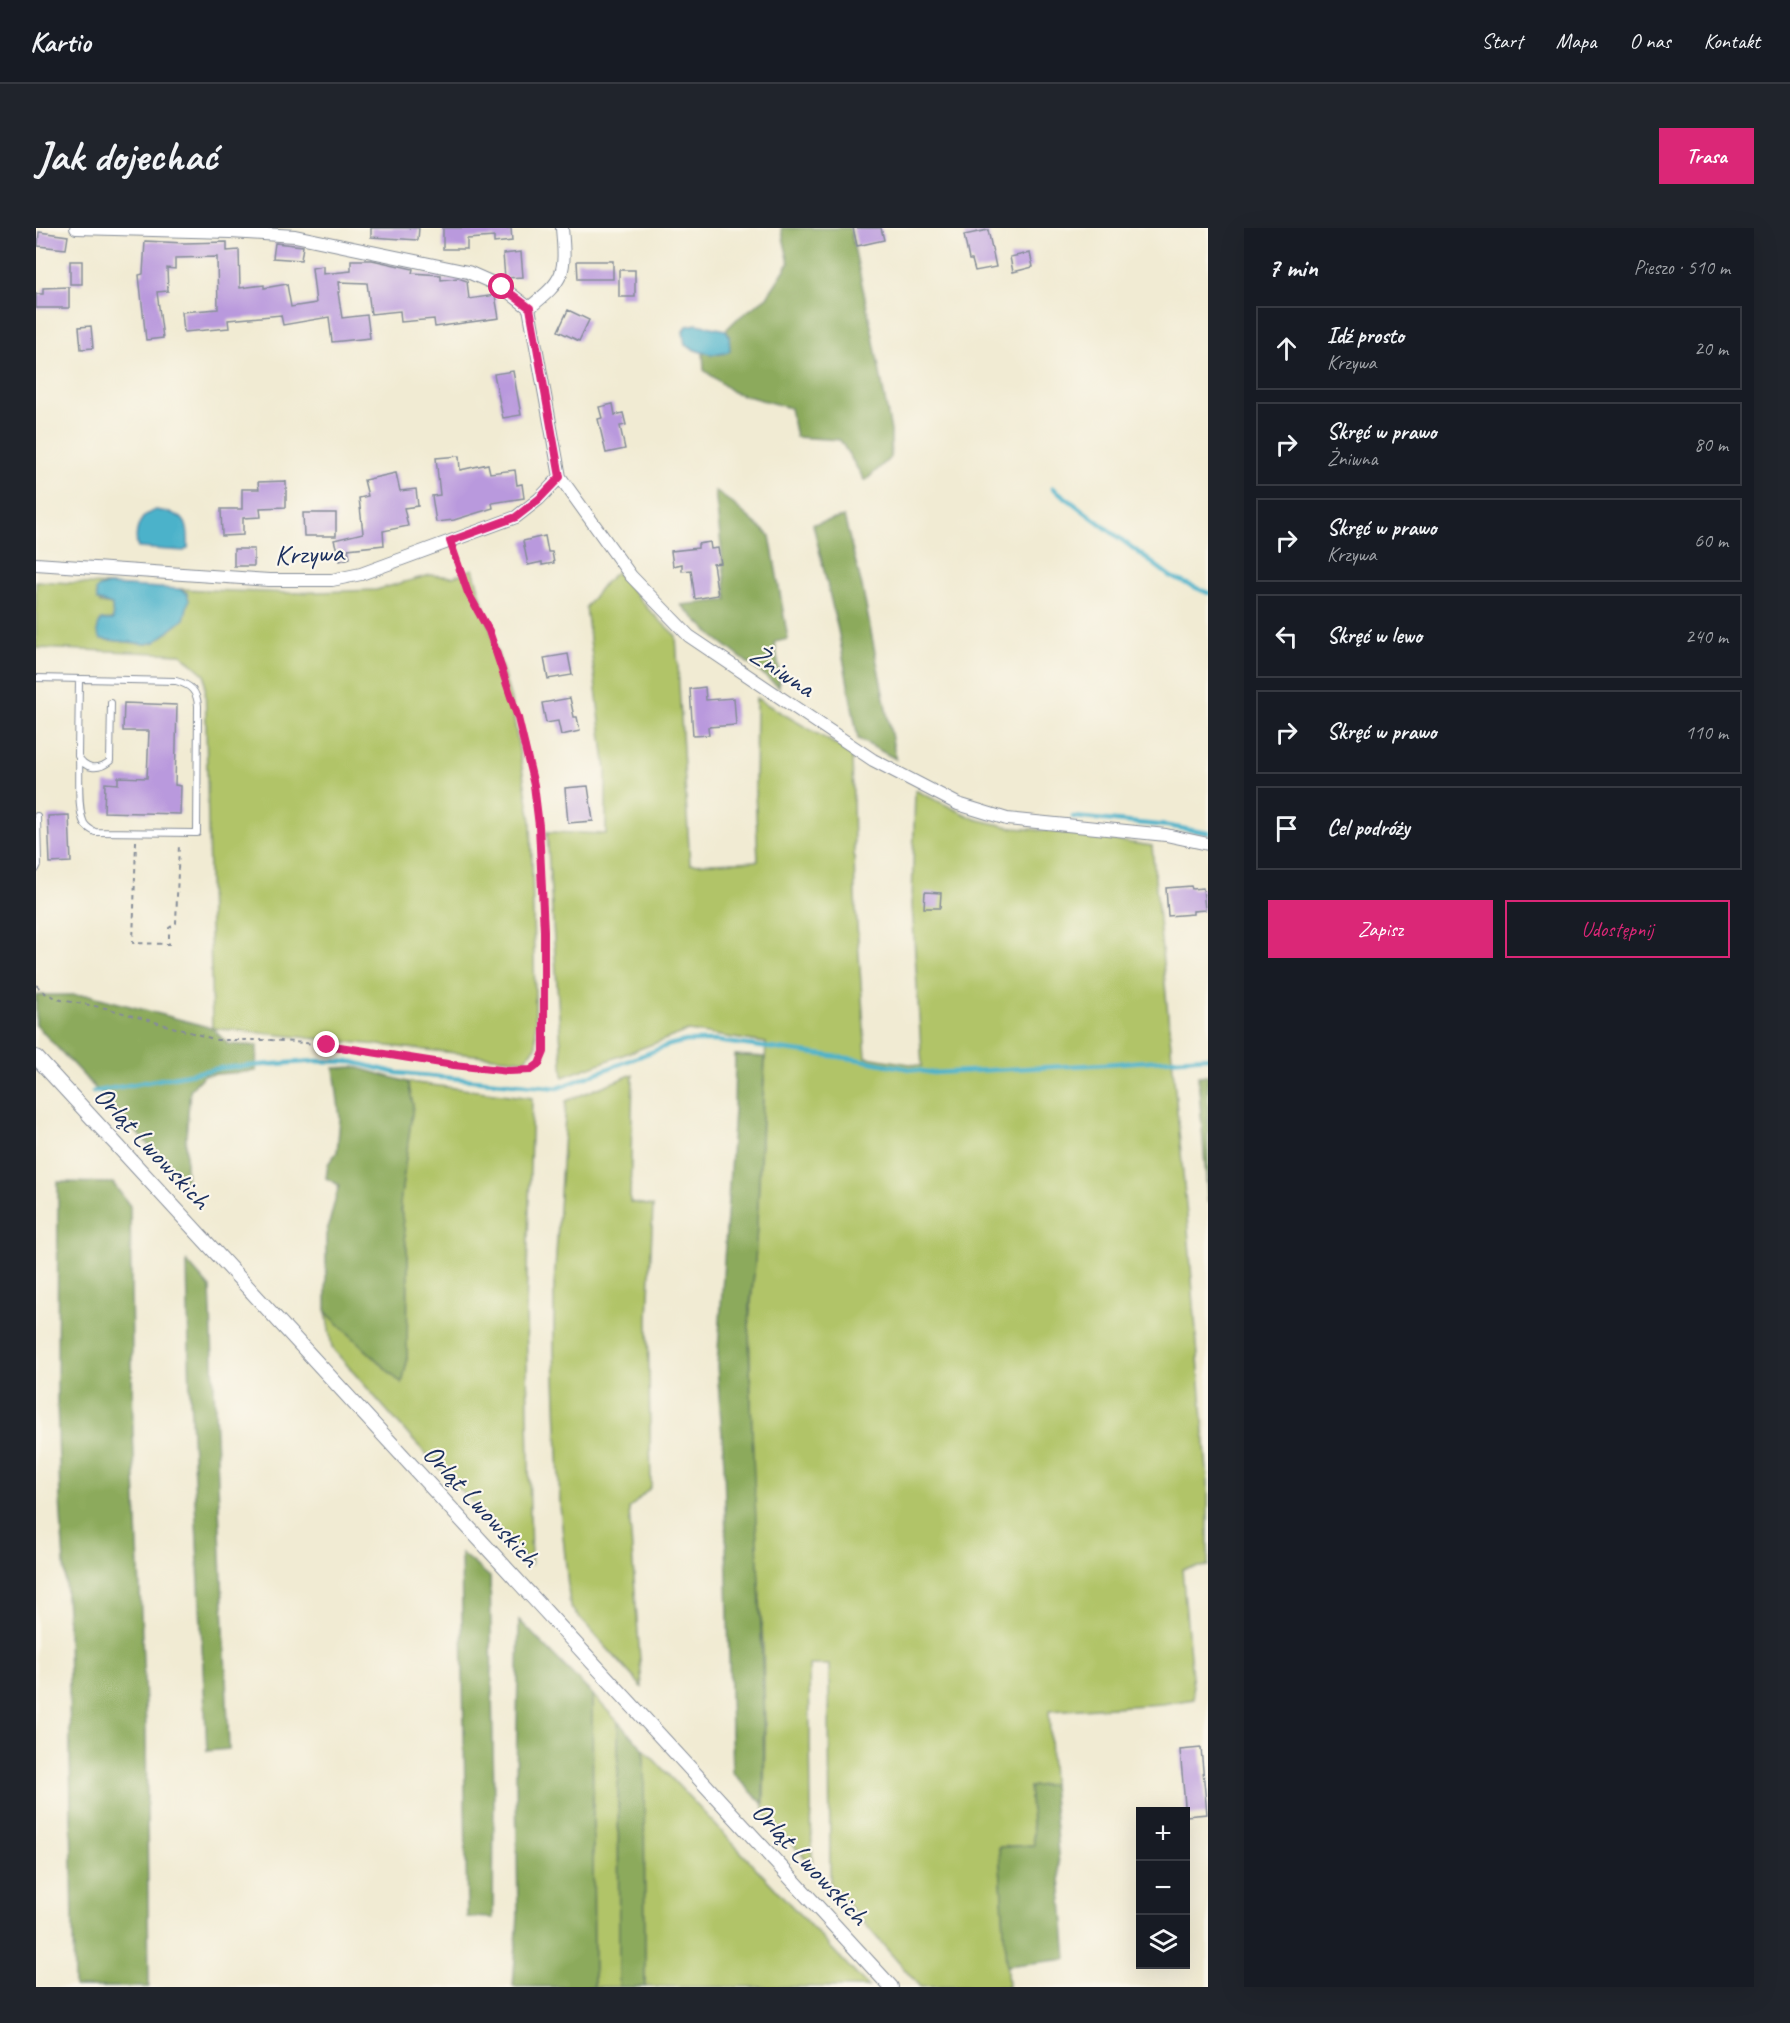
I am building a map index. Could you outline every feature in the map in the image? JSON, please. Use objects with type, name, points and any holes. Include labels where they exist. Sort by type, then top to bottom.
[{"type":"street","points":[[76,228],[295,236],[468,272],[502,287],[530,308],[548,293],[561,277],[565,258],[562,228]]},
{"type":"street","name":"Żniwna","points":[[530,308],[560,477],[631,576],[689,636],[873,760],[958,804],[1007,819],[1166,835],[1208,844]]},
{"type":"street","name":"Krzywa","points":[[36,564],[269,580],[332,580],[361,574],[516,517],[539,499],[560,477]]},
{"type":"street","name":"Orląt Lwowskich","points":[[36,1057],[891,1987]]},
{"type":"lane","points":[[36,678],[176,681],[193,688],[198,696],[196,833],[95,832],[88,828],[83,821],[81,811],[79,679]]},
{"type":"lane","points":[[80,759],[87,766],[96,768],[110,761],[111,703]]},
{"type":"lane","points":[[36,869],[38,865],[37,816]]},
{"type":"path","points":[[36,985],[45,993],[61,1000],[106,1008],[217,1040],[272,1040],[327,1045],[454,1065],[509,1071],[531,1070],[539,1064],[544,1052],[546,1034],[539,826],[534,785],[518,718],[489,631],[468,593],[450,541]]},
{"type":"path","points":[[137,833],[132,942],[169,944],[169,928],[176,923],[179,833]]},
{"type":"green space","points":[[781,228],[850,228],[891,431],[891,457],[865,481],[840,440],[796,437],[790,408],[733,392],[704,370],[703,352],[720,354],[729,351],[729,336],[726,330],[767,297],[789,263]]},
{"type":"green space","points":[[715,491],[770,536],[788,639],[775,642],[779,687],[714,637],[681,605],[727,600]]},
{"type":"green space","points":[[844,517],[862,586],[896,759],[858,739],[838,630],[813,524]]},
{"type":"green space","points":[[473,569],[510,696],[531,821],[536,1047],[524,1060],[212,1028],[205,675],[181,654],[36,648],[36,581],[110,585],[99,587],[100,603],[112,605],[113,620],[101,620],[101,639],[146,644],[155,642],[184,619],[187,593],[179,589],[289,593],[376,590],[430,575],[453,577]]},
{"type":"green space","points":[[617,572],[648,609],[676,636],[690,864],[758,861],[755,790],[756,698],[852,754],[855,896],[866,1057],[922,1066],[912,905],[915,790],[975,819],[1014,828],[1051,831],[1152,846],[1187,1216],[1208,1484],[1208,1566],[1182,1569],[1194,1699],[1162,1704],[1049,1711],[1052,1784],[1029,1787],[1034,1845],[999,1847],[1008,1987],[920,1987],[830,1884],[829,1665],[809,1665],[812,1865],[764,1814],[763,1644],[754,1508],[749,1324],[755,1263],[766,1043],[688,1031],[563,1077],[547,832],[606,834],[606,771],[586,607],[605,582]]},
{"type":"green space","points":[[36,995],[89,995],[212,1028],[228,1044],[257,1046],[256,1071],[204,1075],[190,1090],[186,1137],[186,1185],[36,1025]]},
{"type":"green space","points":[[735,1055],[765,1057],[755,1261],[749,1320],[763,1685],[763,1804],[732,1772],[724,1463],[717,1366],[734,1110]]},
{"type":"green space","points":[[355,1067],[408,1082],[413,1105],[400,1203],[408,1257],[407,1362],[402,1384],[326,1312],[326,1235],[339,1185],[326,1178],[328,1164],[337,1152],[340,1118],[334,1068]]},
{"type":"green space","points":[[633,1074],[630,1202],[653,1206],[648,1320],[651,1487],[629,1509],[642,1687],[570,1607],[560,1506],[554,1351],[554,1286],[566,1101]]},
{"type":"green space","points":[[1208,1075],[1208,1204],[1198,1076]]},
{"type":"green space","points":[[408,1082],[532,1098],[526,1312],[531,1564],[411,1438],[332,1348],[326,1312],[402,1384],[407,1362],[408,1257],[400,1203],[413,1105]]},
{"type":"green space","points":[[58,1182],[113,1183],[130,1206],[133,1431],[146,1728],[149,1987],[74,1987],[68,1628],[60,1499],[57,1397]]},
{"type":"green space","points":[[187,1262],[210,1288],[229,1749],[207,1751],[190,1395]]},
{"type":"green space","points":[[461,1553],[490,1577],[494,1798],[493,1918],[467,1917]]},
{"type":"green space","points":[[519,1620],[592,1694],[594,1987],[513,1987],[518,1916],[516,1779]]},
{"type":"green space","points":[[592,1694],[618,1722],[619,1987],[594,1987]]},
{"type":"green space","points":[[618,1722],[644,1749],[645,1987],[619,1987]]},
{"type":"green space","points":[[644,1749],[868,1987],[645,1987]]},
{"type":"green space","points":[[1052,1784],[1067,1959],[1006,1966],[999,1847],[1034,1845],[1029,1787]]},
{"type":"water","points":[[697,324],[726,330],[729,336],[730,351],[719,354],[707,353],[685,345],[683,331],[687,326]]},
{"type":"water","points":[[156,510],[179,516],[183,520],[188,530],[188,548],[184,551],[138,548],[136,536],[139,525],[145,516]]},
{"type":"water","points":[[110,585],[179,589],[187,593],[189,600],[184,619],[155,642],[146,644],[101,639],[98,632],[99,625],[101,620],[113,620],[112,605],[97,600],[96,590],[99,587]]},
{"type":"building","points":[[371,228],[419,228],[418,240],[371,237]]},
{"type":"building","points":[[443,228],[511,228],[512,241],[494,243],[494,237],[467,239],[467,249],[443,249]]},
{"type":"building","points":[[853,228],[881,228],[884,240],[857,246]]},
{"type":"building","points":[[988,230],[996,267],[975,271],[972,260],[969,260],[964,235]]},
{"type":"building","points":[[39,232],[68,236],[66,249],[38,246]]},
{"type":"building","points":[[145,241],[227,242],[227,251],[239,250],[240,288],[264,285],[264,288],[287,284],[291,307],[316,303],[312,268],[323,266],[323,274],[351,271],[351,260],[372,260],[413,269],[412,273],[441,275],[441,280],[458,278],[467,281],[469,299],[495,295],[499,318],[435,327],[434,319],[401,322],[400,311],[371,314],[367,283],[339,282],[340,292],[338,292],[342,318],[367,315],[370,338],[332,342],[329,317],[283,325],[281,315],[228,320],[229,328],[184,332],[182,312],[218,309],[217,257],[175,258],[175,269],[167,268],[168,291],[157,292],[163,338],[146,340],[139,275],[143,274]]},
{"type":"building","points":[[275,243],[303,246],[301,260],[273,258]]},
{"type":"building","points":[[521,252],[523,277],[505,278],[503,254]]},
{"type":"building","points":[[1030,253],[1033,267],[1013,272],[1010,257]]},
{"type":"building","points":[[70,261],[82,261],[82,284],[70,284]]},
{"type":"building","points":[[577,261],[613,261],[613,279],[578,279]]},
{"type":"building","points":[[619,270],[635,270],[635,297],[619,297]]},
{"type":"building","points":[[69,287],[69,308],[36,308],[36,294],[43,294],[43,288]]},
{"type":"building","points":[[568,310],[589,320],[579,341],[558,331]]},
{"type":"building","points":[[91,326],[93,348],[81,349],[79,327]]},
{"type":"building","points":[[513,371],[521,415],[503,418],[494,374]]},
{"type":"building","points":[[613,404],[615,415],[623,413],[626,425],[620,426],[625,449],[606,453],[598,419],[602,418],[599,407]]},
{"type":"building","points":[[459,456],[460,470],[488,464],[490,473],[515,470],[517,485],[522,484],[524,498],[492,503],[493,508],[454,520],[436,522],[432,496],[440,495],[436,458]]},
{"type":"building","points":[[396,473],[400,491],[416,489],[418,506],[404,508],[408,526],[383,531],[384,545],[348,549],[350,558],[340,561],[334,540],[363,533],[359,498],[368,496],[364,480]]},
{"type":"building","points":[[286,481],[286,507],[260,508],[261,517],[243,518],[243,535],[222,536],[221,509],[242,509],[242,489],[259,489],[258,482]]},
{"type":"building","points":[[303,513],[336,513],[336,536],[304,536]]},
{"type":"building","points":[[545,536],[548,552],[552,552],[554,563],[542,565],[542,562],[528,565],[523,541]]},
{"type":"building","points":[[710,542],[711,549],[718,548],[721,563],[713,564],[718,595],[695,599],[691,570],[682,571],[682,564],[673,566],[671,551],[698,548],[698,544]]},
{"type":"building","points":[[234,549],[254,549],[254,566],[234,566]]},
{"type":"building","points":[[568,654],[572,675],[548,679],[544,658]]},
{"type":"building","points":[[705,687],[706,700],[734,698],[736,725],[708,727],[709,735],[693,736],[690,689]]},
{"type":"building","points":[[570,698],[580,731],[561,735],[558,721],[546,723],[542,703]]},
{"type":"building","points":[[124,703],[177,705],[175,785],[181,786],[180,814],[104,812],[105,783],[118,784],[118,777],[147,778],[149,731],[123,731]]},
{"type":"building","points":[[588,786],[593,821],[568,823],[565,788]]},
{"type":"building","points":[[69,815],[71,862],[50,863],[48,816]]},
{"type":"building","points":[[1191,886],[1192,889],[1203,888],[1205,910],[1193,911],[1193,914],[1168,916],[1166,888]]},
{"type":"building","points":[[925,892],[941,893],[940,908],[924,908]]},
{"type":"building","points":[[1201,1748],[1207,1814],[1190,1816],[1190,1807],[1185,1807],[1180,1750]]},
{"type":"waterway","points":[[1053,488],[1171,577],[1208,593]]},
{"type":"waterway","points":[[1073,817],[1168,826],[1208,833]]},
{"type":"waterway","points":[[93,1092],[221,1068],[317,1061],[353,1062],[397,1073],[558,1088],[669,1045],[686,1041],[716,1041],[855,1059],[933,1073],[1208,1057]]},
{"type":"route","points":[[327,1045],[454,1065],[509,1071],[531,1070],[539,1064],[544,1052],[546,1034],[544,931],[538,811],[534,785],[518,718],[489,631],[468,593],[450,541],[516,517],[539,499],[560,477],[543,393],[530,308],[502,287]]}]
